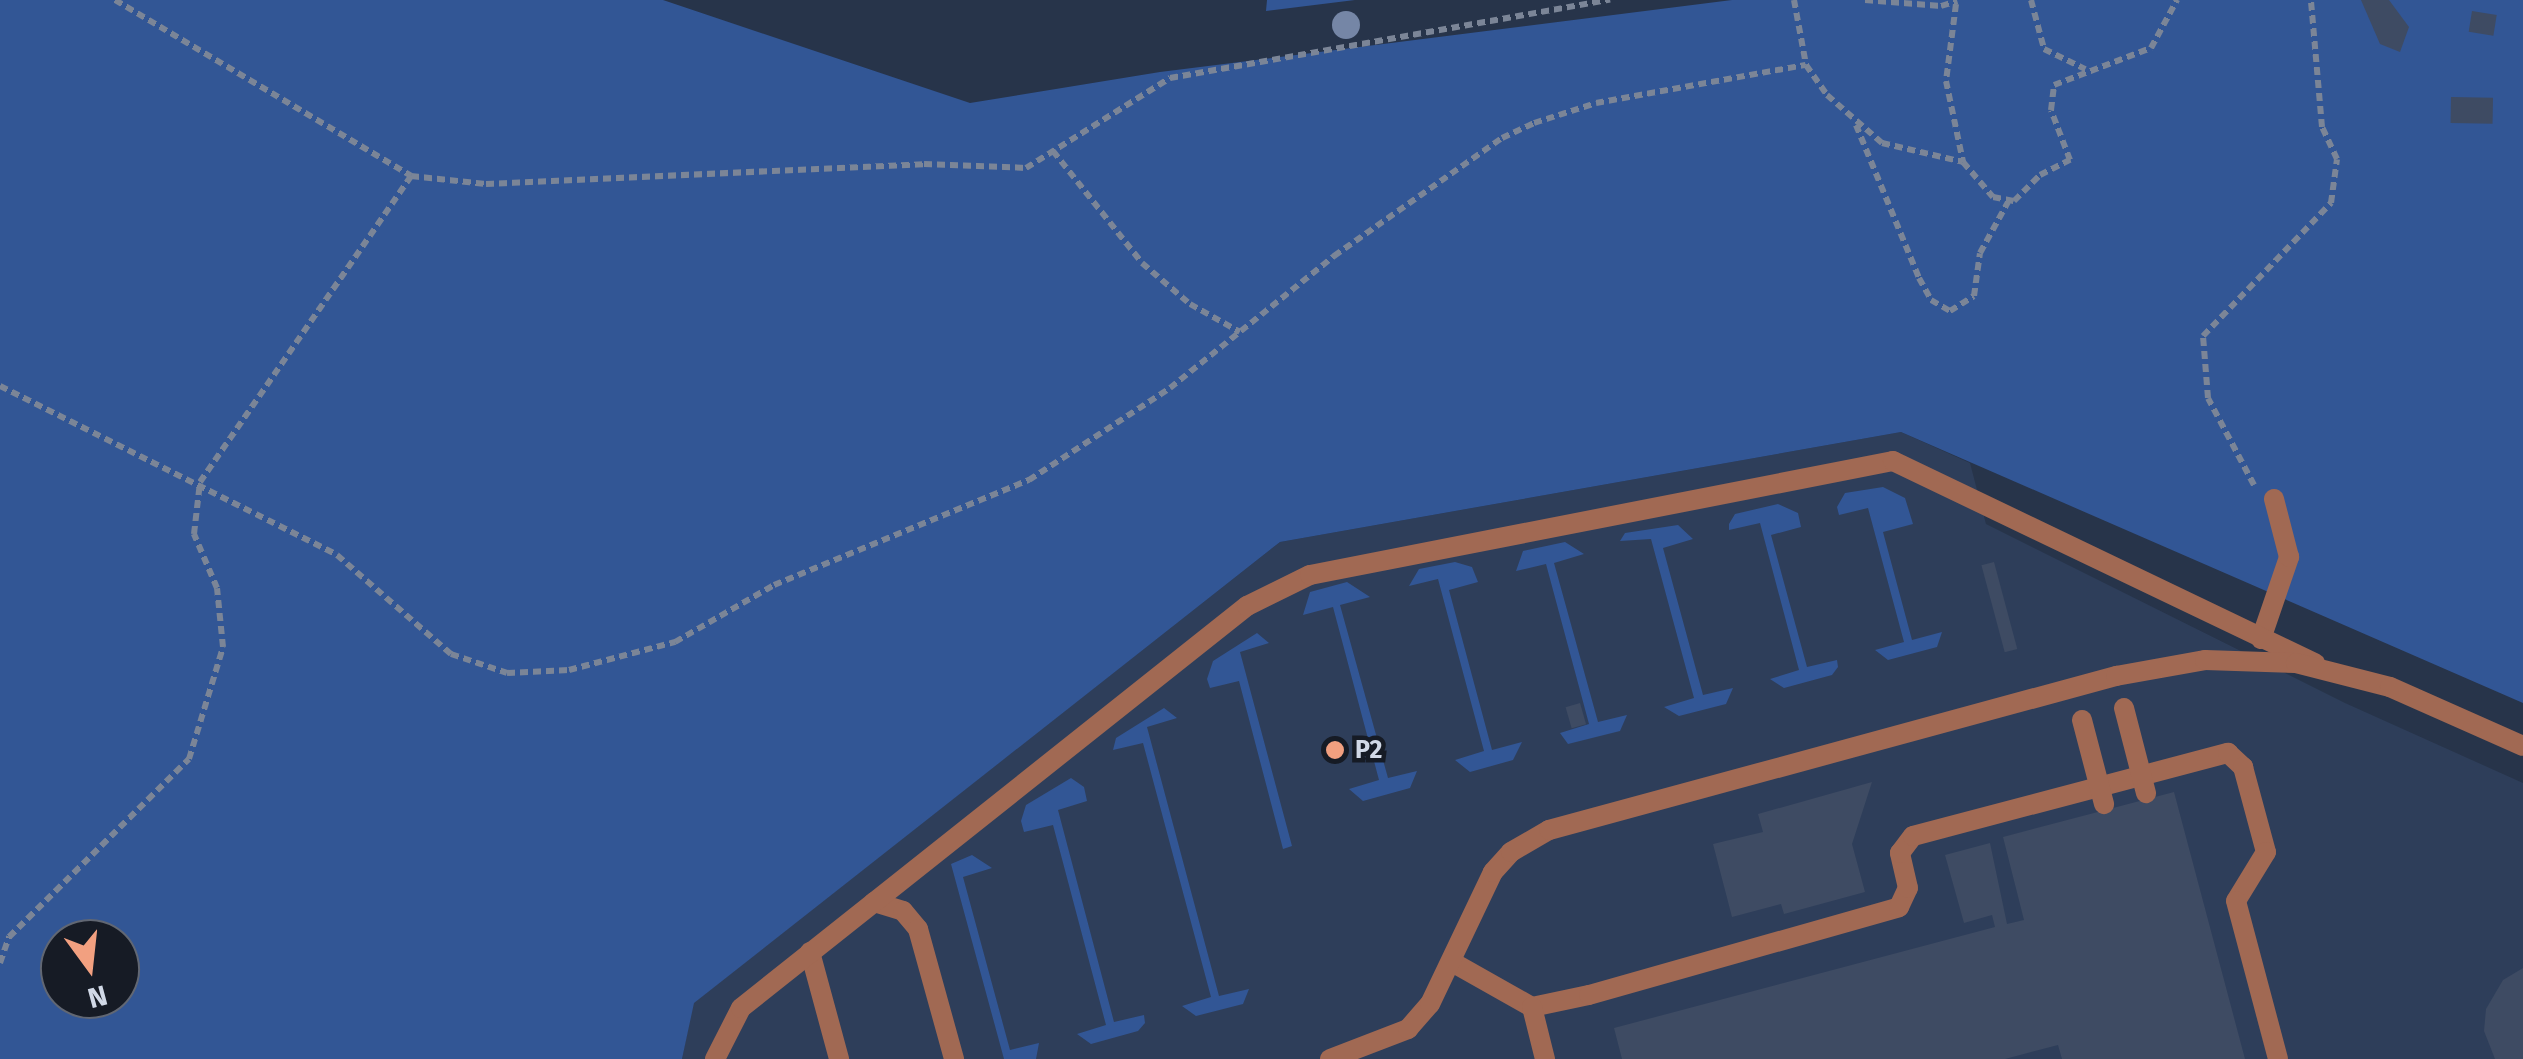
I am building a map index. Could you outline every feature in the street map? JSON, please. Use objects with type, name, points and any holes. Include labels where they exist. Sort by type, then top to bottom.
[{"type":"street","points":[[714,1059],[730,1019],[810,952],[1247,606],[1290,583],[1894,462],[2326,668],[2390,687],[2523,746]]},
{"type":"street","points":[[2262,639],[2289,557],[2266,495]]},
{"type":"street","points":[[1330,1059],[1408,1029],[1430,1004],[1493,872],[1511,852],[1549,830],[2116,676],[2236,658],[2326,668]]},
{"type":"street","points":[[2116,676],[2146,792]]},
{"type":"street","points":[[2073,687],[2104,804]]},
{"type":"street","points":[[1452,962],[1532,1007],[1892,910],[1907,895],[1900,853],[1914,836],[2221,752],[2243,767],[2266,852],[2262,866],[2239,887],[2236,901],[2278,1059]]},
{"type":"street","points":[[874,902],[903,912],[918,929],[954,1059]]},
{"type":"street","points":[[810,952],[839,1059]]},
{"type":"street","points":[[1532,1007],[1545,1059]]},
{"type":"path","points":[[115,0],[411,176],[486,184],[924,164],[1026,168],[1170,78],[1610,0]]},
{"type":"path","points":[[1794,0],[1806,65],[1856,122],[1900,152],[1963,162]]},
{"type":"path","points":[[1866,0],[1957,2],[1946,81],[1963,162],[1993,197],[2008,202]]},
{"type":"path","points":[[2031,0],[2044,49],[2086,68]]},
{"type":"path","points":[[1856,122],[1919,278],[1932,300],[1950,310],[1974,296],[1980,253],[2008,202],[2070,160],[2051,98],[2054,85],[2086,68],[2151,48],[2178,0]]},
{"type":"path","points":[[2266,495],[2208,398],[2203,336],[2326,212],[2334,192],[2337,160],[2322,127],[2311,0]]},
{"type":"path","points":[[0,386],[200,482],[338,555],[451,654],[506,673],[569,670],[675,642],[774,585],[1029,480],[1170,388],[1334,256],[1502,138],[1596,103],[1806,65]]},
{"type":"path","points":[[1053,151],[1142,264],[1190,304],[1240,332]]},
{"type":"path","points":[[0,963],[9,937],[189,759],[223,647],[216,588],[194,534],[200,482],[411,176]]},
{"type":"shaded area","points":[[0,0],[663,0],[970,103],[1160,72],[1732,0],[2523,0],[2523,703],[1901,432],[1280,542],[694,1003],[682,1059],[0,1059]]},
{"type":"shaded area","points":[[1267,0],[1355,0],[1266,11]]},
{"type":"shaded area","points":[[1901,432],[1970,463],[1986,524],[2345,703],[2523,783],[2523,1059],[682,1059],[693,1003],[1280,542]]},
{"type":"shaded area","points":[[1883,487],[1905,498],[1913,524],[1883,532],[1912,640],[1942,632],[1937,647],[1888,660],[1875,650],[1904,642],[1868,508],[1839,515],[1837,507],[1845,493]]},
{"type":"shaded area","points":[[1778,504],[1798,513],[1801,527],[1771,535],[1807,667],[1837,660],[1838,667],[1832,675],[1784,688],[1770,679],[1799,670],[1760,523],[1729,530],[1735,514]]},
{"type":"shaded area","points":[[1678,525],[1693,539],[1663,548],[1703,695],[1733,688],[1726,704],[1679,716],[1664,707],[1694,698],[1651,539],[1620,541],[1625,533]]},
{"type":"shaded area","points":[[1565,542],[1584,554],[1554,563],[1598,722],[1627,715],[1620,731],[1568,744],[1560,733],[1589,724],[1546,564],[1516,571],[1523,551]]},
{"type":"shaded area","points":[[1455,562],[1472,567],[1478,582],[1449,590],[1492,750],[1522,742],[1513,760],[1470,772],[1455,760],[1484,751],[1438,579],[1409,586],[1419,569]]},
{"type":"shaded area","points":[[1347,582],[1370,597],[1340,605],[1388,778],[1417,771],[1410,788],[1363,801],[1349,789],[1379,780],[1333,607],[1303,615],[1310,592]]},
{"type":"shaded area","points":[[1257,633],[1269,643],[1240,652],[1292,846],[1283,849],[1239,681],[1210,688],[1207,679],[1213,661]]},
{"type":"shaded area","points":[[1164,708],[1177,718],[1147,727],[1219,996],[1249,989],[1243,1004],[1196,1016],[1182,1006],[1211,997],[1143,743],[1113,750],[1116,738]]},
{"type":"shaded area","points":[[1071,778],[1084,787],[1087,801],[1058,810],[1114,1022],[1144,1015],[1145,1023],[1138,1031],[1091,1044],[1077,1034],[1106,1025],[1053,825],[1024,832],[1021,821],[1026,805]]},
{"type":"shaded area","points":[[972,855],[992,868],[963,877],[1010,1050],[1039,1043],[1036,1059],[1004,1059],[951,864]]},
{"type":"building","points":[[2361,0],[2389,0],[2409,27],[2400,52],[2380,44]]},
{"type":"building","points":[[2472,11],[2497,15],[2493,36],[2469,32]]},
{"type":"building","points":[[2451,97],[2493,98],[2493,124],[2451,123]]},
{"type":"building","points":[[1994,562],[2017,649],[2005,652],[1981,565]]},
{"type":"building","points":[[1580,703],[1586,724],[1572,728],[1566,707]]},
{"type":"building","points":[[1872,782],[1852,844],[1865,892],[1784,914],[1781,904],[1732,917],[1713,844],[1763,832],[1758,814]]},
{"type":"building","points":[[2174,792],[2245,1059],[2062,1059],[2058,1045],[2005,1059],[1622,1059],[1614,1028],[1995,927],[1992,915],[1964,923],[1945,855],[1990,843],[2007,924],[2024,920],[2003,837]]},
{"type":"building","points":[[2523,968],[2523,1059],[2495,1059],[2484,1031],[2486,1009],[2503,980]]},
{"type":"place","name":"P2","points":[[1335,750]]}]
